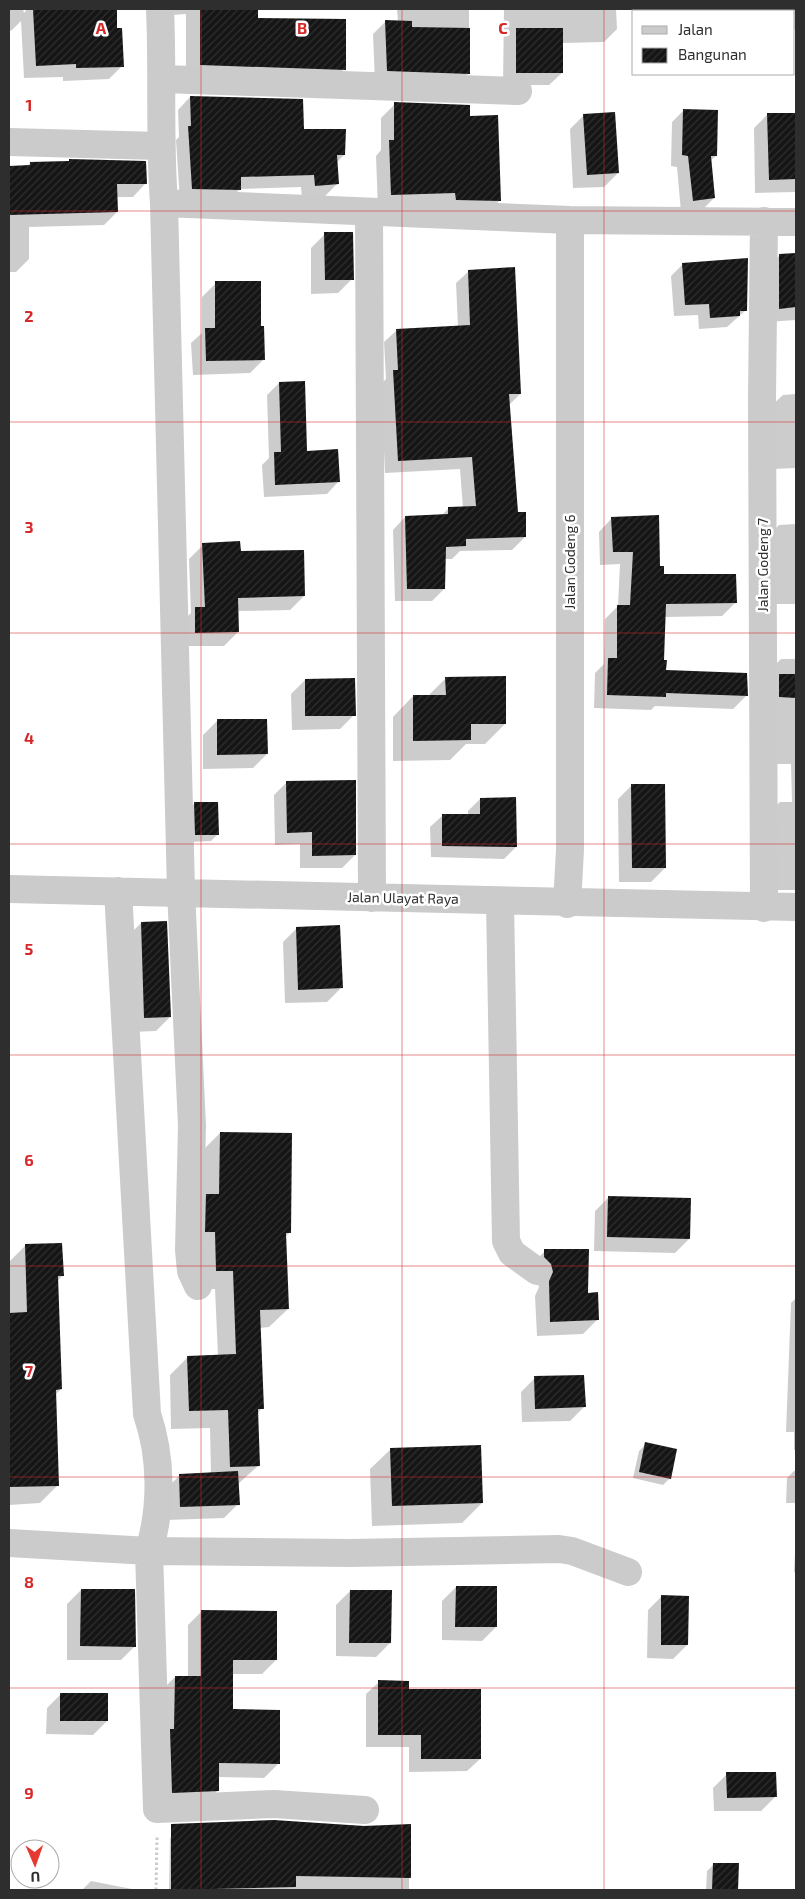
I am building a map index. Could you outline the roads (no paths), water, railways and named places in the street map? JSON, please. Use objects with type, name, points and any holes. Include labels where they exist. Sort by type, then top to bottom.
[{"type":"street","points":[[160,9],[163,79],[160,146],[164,203],[181,891],[192,1126],[189,1250],[191,1271],[198,1286]]},
{"type":"street","points":[[163,79],[518,91]]},
{"type":"street","points":[[9,142],[160,146]]},
{"type":"street","points":[[164,203],[570,220],[796,222]]},
{"type":"street","points":[[369,212],[372,898]]},
{"type":"street","name":"Jalan Godeng 6","points":[[567,904],[570,850],[570,220]]},
{"type":"street","name":"Jalan Godeng 7","points":[[764,222],[762,398],[764,908]]},
{"type":"street","name":"Jalan Ulayat Raya","points":[[9,889],[181,891],[567,904],[796,908]]},
{"type":"street","points":[[118,891],[147,1414],[154,1434],[158,1465],[156,1526],[149,1551],[157,1809],[274,1804],[365,1810]]},
{"type":"street","points":[[500,901],[506,1241],[512,1253],[538,1271]]},
{"type":"street","points":[[9,1543],[149,1551],[385,1553],[559,1549],[572,1551],[628,1572]]}]
